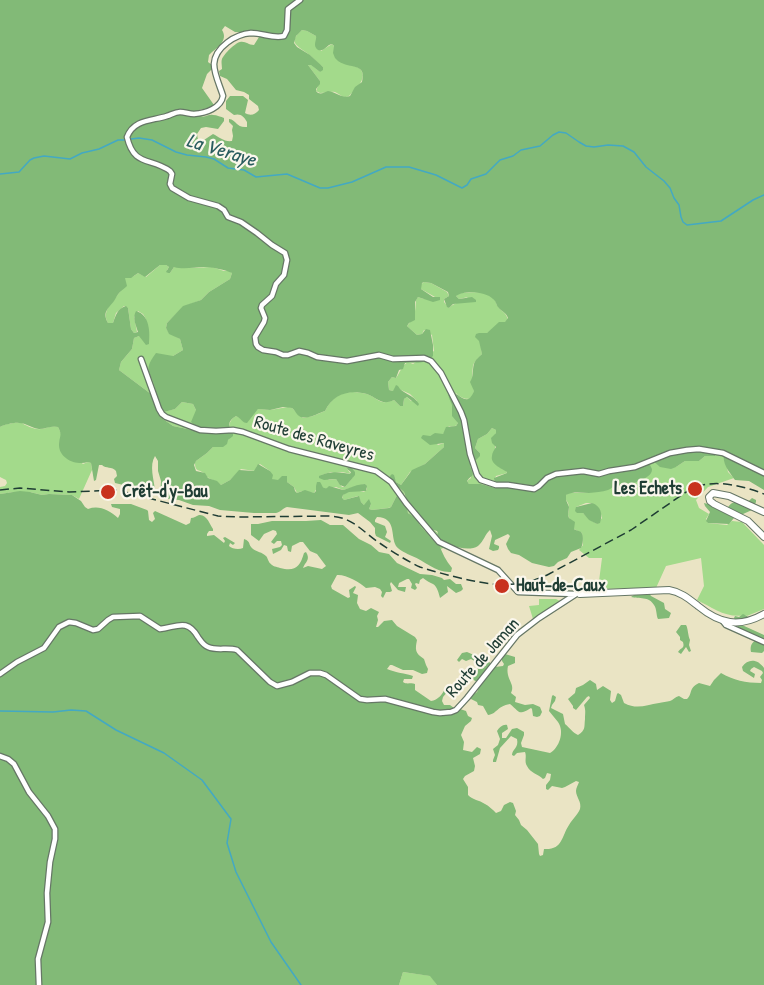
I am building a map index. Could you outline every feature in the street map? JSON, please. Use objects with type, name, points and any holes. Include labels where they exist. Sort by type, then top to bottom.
[{"type":"street","points":[[300,0],[288,9],[287,30],[282,37],[250,33],[227,43],[218,52],[214,64],[223,96],[218,106],[195,114],[176,112],[144,121],[132,128],[127,136],[129,146],[135,155],[170,171],[172,188],[189,198],[218,206],[228,217],[241,222],[285,253],[287,260],[284,275],[276,284],[272,296],[261,308],[265,318],[255,337],[258,347],[283,355],[299,351],[317,357],[347,361],[374,355],[393,359],[427,358],[441,374],[461,412],[477,475],[481,480],[496,484],[534,489],[556,474],[583,471],[598,474],[634,467],[681,450],[723,453],[764,473]]},
{"type":"street","name":"Route des Raveyres","points":[[141,358],[159,409],[166,417],[200,430],[243,432],[289,449],[374,470],[391,482],[434,538],[444,546],[498,570],[516,590],[524,593],[578,594]]},
{"type":"street","points":[[764,512],[724,494],[713,493],[709,497],[712,502],[753,524],[764,537]]},
{"type":"street","points":[[578,594],[674,591],[705,612],[764,642]]},
{"type":"street","name":"Route de Jaman","points":[[0,674],[44,648],[59,627],[64,624],[73,622],[93,630],[98,629],[113,617],[140,616],[160,629],[177,625],[186,626],[194,630],[208,647],[237,650],[277,686],[310,673],[320,672],[360,699],[390,700],[433,712],[447,712],[456,710],[467,698],[517,635],[539,618],[578,594]]},
{"type":"street","points":[[722,621],[742,622],[764,614]]},
{"type":"street","points":[[0,756],[14,764],[29,792],[56,829],[47,893],[48,922],[38,959],[39,985]]},
{"type":"green space","points":[[0,0],[764,0],[764,490],[749,481],[735,480],[726,467],[724,452],[721,449],[715,456],[705,456],[699,461],[685,461],[671,469],[660,467],[650,458],[648,461],[652,469],[651,473],[643,479],[631,484],[614,486],[608,490],[566,495],[569,518],[575,522],[574,529],[582,533],[583,542],[581,548],[571,552],[567,558],[554,566],[532,563],[511,553],[506,544],[510,536],[508,534],[495,540],[494,544],[499,548],[493,551],[489,549],[492,536],[490,530],[478,546],[468,549],[440,540],[436,537],[437,531],[430,529],[407,501],[404,492],[391,481],[390,476],[394,475],[396,482],[401,485],[412,470],[425,464],[444,447],[444,443],[430,445],[421,438],[423,435],[443,434],[446,427],[456,426],[458,423],[452,416],[452,405],[448,393],[453,392],[467,399],[472,396],[474,391],[470,382],[475,363],[482,354],[479,341],[475,337],[476,334],[487,333],[499,322],[505,322],[508,318],[490,296],[480,293],[459,294],[456,296],[459,299],[472,297],[476,302],[453,304],[449,308],[444,299],[449,296],[448,292],[424,282],[421,289],[433,297],[440,297],[440,300],[433,302],[418,297],[415,302],[415,320],[407,326],[417,335],[422,334],[426,329],[430,330],[433,356],[423,362],[405,363],[396,378],[392,377],[388,382],[389,390],[393,391],[396,385],[398,386],[417,401],[418,406],[407,397],[404,399],[403,406],[400,406],[394,400],[383,402],[367,394],[354,392],[342,394],[332,400],[325,411],[308,417],[299,416],[292,408],[258,409],[247,423],[236,416],[233,418],[229,424],[233,436],[227,444],[223,447],[213,447],[194,465],[196,471],[205,473],[208,478],[221,485],[230,480],[239,470],[254,471],[258,464],[270,471],[273,475],[272,479],[278,480],[282,476],[287,476],[287,482],[294,487],[297,493],[305,490],[314,493],[317,482],[320,482],[324,488],[329,486],[343,490],[365,484],[366,491],[349,492],[342,498],[344,500],[359,496],[364,505],[369,499],[371,504],[369,509],[372,510],[391,507],[398,496],[408,513],[417,519],[421,527],[439,544],[452,568],[451,572],[435,569],[399,549],[394,542],[388,520],[383,518],[377,517],[375,522],[385,526],[387,532],[385,537],[391,541],[390,543],[376,536],[375,528],[358,513],[349,515],[287,507],[276,513],[254,513],[220,510],[168,499],[160,495],[161,481],[155,456],[152,468],[155,490],[152,494],[146,494],[132,487],[115,483],[116,471],[102,465],[99,465],[94,481],[91,463],[74,462],[62,454],[59,445],[61,434],[58,427],[39,429],[17,423],[0,427]],"holes":[[[225,26],[235,32],[256,33],[259,37],[254,45],[242,42],[233,46],[223,57],[222,69],[219,71],[220,76],[227,79],[236,90],[249,95],[249,99],[258,106],[259,110],[254,114],[247,114],[245,113],[248,100],[243,96],[230,96],[226,101],[226,109],[234,115],[243,117],[247,122],[247,127],[229,119],[233,126],[232,141],[224,140],[213,134],[201,142],[197,134],[201,128],[218,129],[224,121],[224,118],[219,116],[203,117],[198,112],[214,105],[202,88],[207,74],[212,69],[212,65],[208,62],[209,55],[223,41],[222,30]],[[302,30],[316,36],[315,45],[318,50],[332,44],[337,60],[361,70],[362,82],[355,87],[350,96],[316,91],[320,81],[308,65],[320,72],[323,67],[297,47],[294,43],[296,36]],[[160,265],[169,267],[166,272],[168,273],[174,267],[207,267],[232,273],[230,279],[201,300],[183,306],[167,323],[166,328],[169,334],[180,339],[183,350],[173,356],[156,353],[148,370],[156,393],[151,394],[119,370],[121,362],[132,349],[134,338],[139,336],[146,345],[149,344],[147,320],[136,311],[134,319],[138,332],[134,333],[126,306],[119,311],[113,323],[108,323],[106,316],[106,311],[127,286],[125,278],[131,278],[138,273],[145,277]],[[182,402],[193,404],[196,410],[191,422],[197,427],[197,431],[173,426],[163,419],[164,412],[175,409]],[[492,428],[496,430],[491,438],[496,447],[492,459],[494,464],[507,473],[494,478],[495,488],[481,484],[469,484],[467,481],[473,475],[470,466],[480,456],[475,448],[478,439]]]},
{"type":"green space","points":[[302,30],[316,36],[321,51],[332,44],[349,65],[359,68],[363,74],[362,81],[349,96],[343,97],[335,92],[316,91],[320,81],[308,65],[309,63],[320,72],[323,67],[295,43],[295,38]]},
{"type":"green space","points":[[160,265],[169,267],[168,273],[174,267],[212,267],[232,273],[230,279],[201,300],[183,307],[167,323],[166,328],[169,333],[180,339],[183,350],[148,371],[157,389],[157,393],[151,394],[119,370],[121,362],[132,349],[134,338],[139,336],[146,319],[138,311],[134,317],[137,332],[134,333],[131,329],[128,308],[124,306],[116,313],[113,323],[108,323],[106,313],[123,287],[125,278],[138,273],[146,277]]},
{"type":"green space","points":[[424,282],[431,283],[447,292],[449,296],[444,299],[444,302],[449,308],[468,297],[459,299],[457,294],[472,292],[488,295],[495,300],[508,321],[486,334],[479,333],[482,354],[473,366],[473,395],[466,399],[456,393],[451,401],[458,423],[449,426],[443,434],[430,436],[438,445],[444,443],[444,447],[425,464],[410,472],[401,485],[396,482],[392,474],[397,487],[404,492],[405,498],[427,525],[438,533],[437,538],[449,545],[441,549],[422,530],[419,522],[396,497],[391,507],[372,510],[369,509],[371,504],[364,505],[358,496],[342,499],[347,492],[364,492],[367,489],[365,484],[343,490],[336,487],[324,489],[322,487],[317,488],[314,493],[302,491],[297,493],[287,479],[275,481],[270,471],[260,464],[255,471],[241,469],[221,485],[196,468],[196,461],[213,447],[219,447],[229,439],[229,426],[233,418],[236,416],[242,419],[258,409],[288,407],[303,418],[325,411],[337,396],[347,392],[367,394],[382,402],[394,400],[400,406],[403,406],[404,399],[407,397],[411,401],[417,401],[410,394],[399,389],[389,390],[388,382],[392,377],[396,378],[408,362],[413,364],[434,351],[432,335],[424,330],[422,334],[417,335],[407,326],[414,317],[418,297],[424,299],[435,297],[421,289],[420,285]],"holes":[[[348,466],[353,477],[345,487],[342,487],[336,479],[329,480],[322,475],[331,472],[351,474],[347,469]]]},
{"type":"green space","points":[[182,402],[193,404],[196,410],[197,431],[173,426],[163,419],[163,412],[175,409]]},
{"type":"green space","points":[[20,422],[36,429],[58,427],[62,435],[59,443],[83,464],[91,463],[92,470],[79,499],[72,495],[42,495],[30,492],[0,494],[0,487],[7,483],[0,477],[0,427]]},
{"type":"green space","points":[[492,428],[496,430],[495,450],[502,469],[507,473],[496,476],[495,488],[481,484],[469,484],[467,481],[471,478],[470,466],[480,453],[475,448],[478,439]]},
{"type":"green space","points":[[718,450],[724,452],[728,472],[734,478],[708,487],[696,500],[699,508],[709,514],[706,519],[708,523],[727,525],[732,521],[742,522],[764,545],[764,609],[747,616],[739,616],[720,612],[697,600],[704,586],[701,558],[666,566],[656,588],[598,589],[602,558],[589,558],[579,550],[583,545],[582,533],[574,529],[568,515],[566,495],[625,486],[636,481],[650,458],[676,467],[685,461],[699,461],[705,456],[715,456]],"holes":[[[592,503],[602,518],[597,524],[576,507]]]},
{"type":"green space","points":[[348,466],[355,472],[355,475],[345,487],[340,485],[336,479],[319,478],[319,476],[338,472],[350,474]]},
{"type":"green space","points":[[20,491],[42,495],[72,495],[88,509],[104,509],[118,518],[120,509],[112,507],[111,504],[131,504],[147,510],[149,520],[152,522],[155,519],[153,513],[155,511],[186,525],[190,523],[191,518],[202,515],[213,529],[207,536],[214,535],[224,543],[223,538],[225,537],[235,543],[233,545],[230,543],[229,546],[238,549],[243,548],[244,539],[253,549],[266,556],[272,565],[285,569],[296,567],[306,552],[308,559],[303,568],[308,566],[322,569],[326,566],[317,554],[310,551],[303,542],[292,546],[291,552],[284,545],[281,550],[273,554],[272,549],[282,545],[281,541],[274,544],[271,542],[277,534],[276,531],[264,534],[259,541],[251,535],[251,524],[321,520],[330,525],[343,525],[379,552],[389,554],[397,563],[420,574],[432,575],[444,580],[450,579],[456,584],[461,584],[463,589],[456,593],[447,586],[448,592],[440,598],[434,585],[423,578],[419,584],[415,584],[417,588],[415,590],[411,588],[412,584],[409,579],[399,583],[398,587],[406,587],[405,592],[398,590],[391,582],[392,591],[386,592],[383,598],[380,589],[366,588],[344,576],[337,575],[331,586],[332,589],[348,598],[350,597],[349,590],[355,586],[353,593],[358,595],[357,603],[360,609],[366,611],[371,608],[379,612],[376,627],[384,621],[392,620],[397,626],[415,637],[416,651],[424,659],[428,669],[427,673],[403,670],[392,665],[387,669],[413,676],[412,679],[404,679],[403,682],[415,684],[415,690],[431,701],[438,698],[447,688],[448,691],[442,701],[444,705],[454,708],[448,710],[448,715],[460,709],[466,711],[472,718],[461,735],[464,742],[463,750],[472,752],[477,747],[481,749],[480,754],[473,758],[474,771],[463,779],[468,787],[468,795],[496,813],[501,811],[504,805],[513,803],[515,815],[521,825],[538,844],[540,856],[543,855],[544,849],[555,847],[561,842],[579,811],[580,804],[576,791],[579,782],[576,781],[562,788],[552,786],[546,789],[551,774],[547,773],[543,779],[530,770],[526,764],[525,752],[512,755],[517,739],[511,736],[500,748],[496,762],[493,762],[495,755],[493,749],[498,745],[500,739],[497,731],[500,728],[507,725],[508,729],[502,733],[502,738],[506,738],[512,729],[517,728],[524,732],[522,747],[550,753],[556,747],[561,735],[558,722],[549,711],[553,695],[556,697],[551,708],[563,714],[565,724],[578,735],[584,728],[584,705],[590,698],[587,697],[576,710],[568,699],[575,693],[576,688],[590,680],[596,684],[597,690],[603,686],[611,691],[612,703],[618,693],[624,703],[642,706],[670,701],[679,696],[687,699],[696,685],[699,683],[710,686],[721,673],[740,681],[761,683],[762,671],[754,667],[751,669],[750,671],[755,674],[754,678],[743,671],[742,667],[750,661],[759,663],[764,668],[764,985],[437,985],[430,976],[403,972],[399,985],[0,985],[0,494]]},
{"type":"green space","points":[[752,498],[756,502],[752,510],[734,518],[729,524],[706,521],[710,512],[704,503],[727,509],[733,503],[749,501]]},
{"type":"green space","points":[[592,503],[599,508],[601,514],[600,523],[597,524],[583,513],[575,511],[576,507]]},
{"type":"green space","points":[[646,593],[664,603],[665,609],[671,613],[669,618],[658,619],[652,602],[631,597]]},
{"type":"green space","points":[[539,599],[560,601],[533,619],[529,606],[539,605]]},
{"type":"green space","points":[[743,614],[748,619],[742,625],[764,635],[761,640],[764,645],[762,653],[751,652],[751,645],[756,640],[743,635],[737,629],[738,625],[734,618]]},
{"type":"green space","points":[[681,625],[687,626],[691,651],[689,652],[686,647],[681,654],[678,652],[683,647],[683,642],[676,632]]},
{"type":"green space","points":[[467,652],[488,661],[495,667],[503,666],[501,656],[505,654],[515,657],[515,663],[508,666],[507,671],[512,687],[511,693],[516,697],[515,702],[540,707],[542,712],[540,716],[533,716],[531,708],[519,712],[510,704],[488,715],[483,706],[471,699],[480,685],[479,681],[472,678],[478,670],[476,662],[471,659],[466,661],[462,659],[459,662],[457,660],[462,653]]},
{"type":"green space","points":[[403,972],[431,976],[437,985],[399,985]]},
{"type":"waterway","name":"La Veraye","points":[[131,139],[152,140],[176,152],[214,159],[228,168],[244,170],[256,177],[287,174],[320,188],[352,182],[386,167],[409,167],[436,175],[462,188],[471,179],[486,174],[500,160],[513,156],[521,150],[540,146],[559,132],[566,133],[586,146],[623,146],[634,152],[646,167],[670,188],[679,205],[683,222],[687,225],[721,221],[764,195]]},
{"type":"waterway","name":"La Veraye","points":[[0,174],[19,172],[34,158],[44,156],[70,159],[118,140],[126,140]]},
{"type":"waterway","points":[[0,711],[86,711],[116,730],[164,753],[202,780],[231,819],[227,843],[236,872],[271,942],[301,985]]},
{"type":"railway","points":[[0,490],[20,488],[69,492],[117,490],[218,516],[338,517],[351,522],[386,547],[420,567],[491,584],[526,582],[549,574],[631,530],[697,486],[726,484],[764,494]]},
{"type":"place","name":"Les Echets","points":[[695,489]]},
{"type":"place","name":"Crêt-d'y-Bau","points":[[108,492]]},
{"type":"place","name":"Haut-de-Caux","points":[[502,586]]}]
